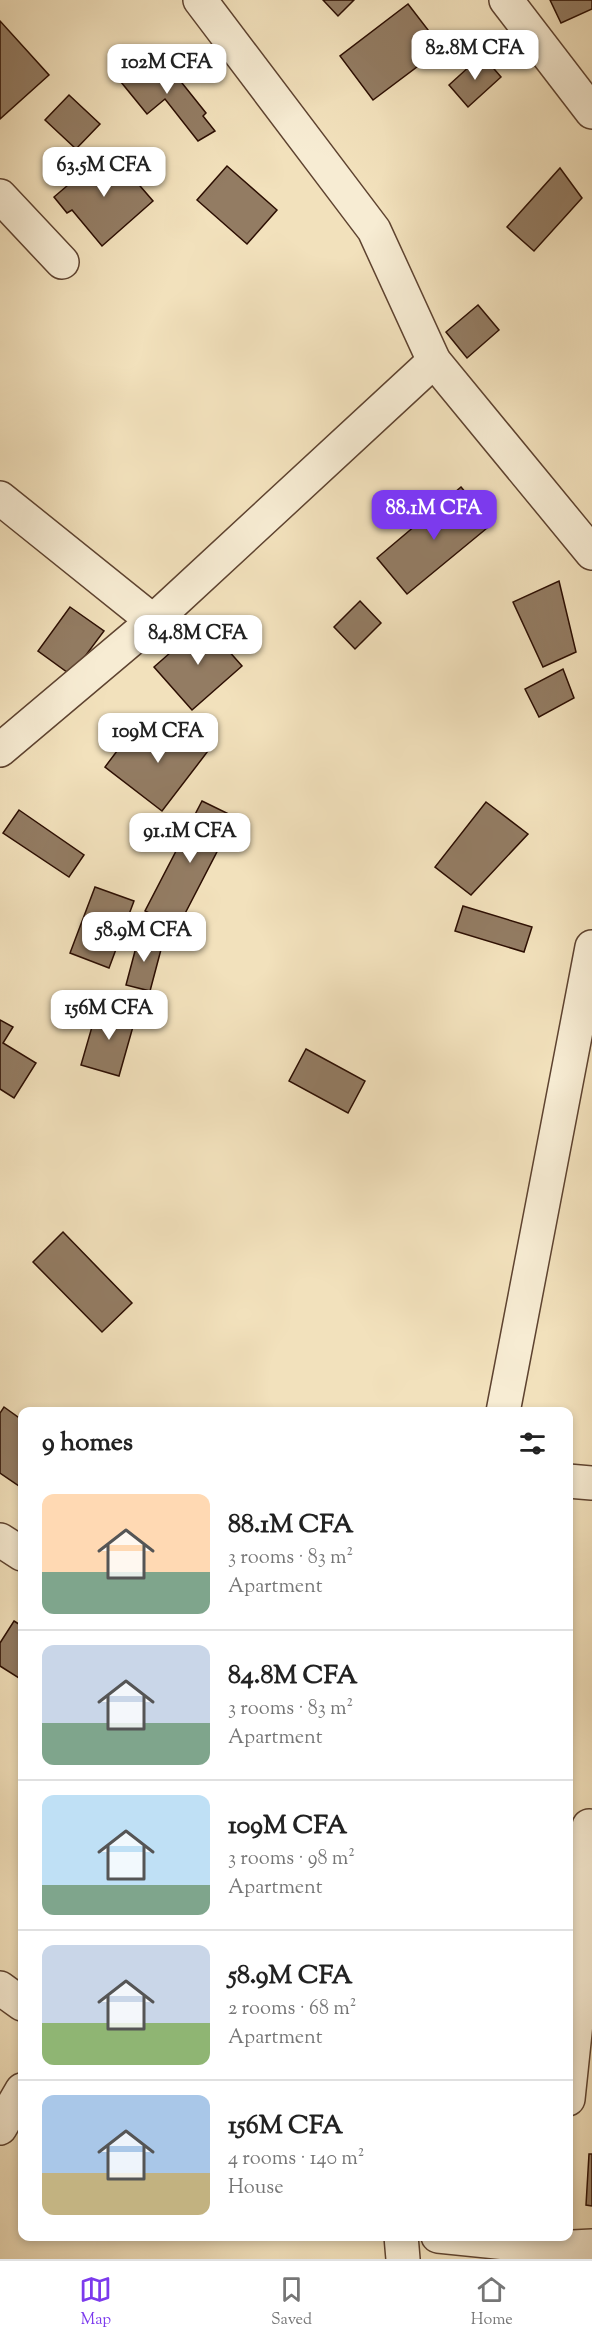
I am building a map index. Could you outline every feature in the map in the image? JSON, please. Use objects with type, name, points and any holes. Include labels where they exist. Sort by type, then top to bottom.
[{"type":"street","points":[[200,0],[374,230],[434,361],[592,553]]},
{"type":"street","points":[[506,0],[592,112]]},
{"type":"street","points":[[0,196],[63,262]]},
{"type":"street","points":[[0,750],[153,621],[434,361]]},
{"type":"street","points":[[0,498],[153,621]]},
{"type":"street","points":[[504,1407],[592,947]]},
{"type":"street","points":[[573,1481],[592,1483]]},
{"type":"street","points":[[0,1540],[18,1551]]},
{"type":"street","points":[[573,2052],[585,1938],[583,1826]]},
{"type":"street","points":[[0,1988],[18,2001]]},
{"type":"street","points":[[0,2128],[18,2097]]},
{"type":"street","points":[[401,2241],[403,2259]]},
{"type":"street","points":[[535,2241],[592,2246]]},
{"type":"building","points":[[323,0],[354,0],[338,16]]},
{"type":"building","points":[[550,0],[592,0],[592,9],[561,23]]},
{"type":"building","points":[[408,4],[442,48],[373,100],[340,56]]},
{"type":"building","points":[[0,21],[49,75],[0,119]]},
{"type":"building","points":[[158,53],[206,113],[203,116],[215,131],[198,141],[165,99],[147,114],[121,82]]},
{"type":"building","points":[[482,55],[501,77],[468,107],[449,85]]},
{"type":"building","points":[[69,95],[100,124],[76,149],[45,120]]},
{"type":"building","points":[[109,150],[153,201],[102,246],[72,210],[67,213],[54,197]]},
{"type":"building","points":[[227,166],[277,210],[247,244],[197,200]]},
{"type":"building","points":[[560,168],[582,198],[534,251],[507,227]]},
{"type":"building","points":[[478,305],[499,330],[467,358],[446,332]]},
{"type":"building","points":[[461,487],[492,524],[407,594],[377,558]]},
{"type":"building","points":[[559,581],[576,652],[543,667],[513,602]]},
{"type":"building","points":[[360,601],[381,623],[355,649],[334,627]]},
{"type":"building","points":[[70,607],[104,631],[71,675],[38,651]]},
{"type":"building","points":[[204,623],[242,666],[192,710],[154,667]]},
{"type":"building","points":[[563,669],[574,698],[539,717],[525,689]]},
{"type":"building","points":[[166,719],[208,751],[162,811],[105,767],[126,739],[142,751]]},
{"type":"building","points":[[202,801],[235,817],[178,927],[145,911]]},
{"type":"building","points":[[486,802],[528,834],[471,895],[435,867]]},
{"type":"building","points":[[19,810],[84,855],[69,877],[3,833]]},
{"type":"building","points":[[95,887],[134,901],[109,968],[70,953]]},
{"type":"building","points":[[463,906],[532,927],[524,952],[455,931]]},
{"type":"building","points":[[139,936],[163,942],[150,991],[126,985]]},
{"type":"building","points":[[98,1006],[136,1016],[119,1076],[81,1065]]},
{"type":"building","points":[[0,1020],[13,1027],[3,1043],[36,1063],[14,1098],[0,1089]]},
{"type":"building","points":[[306,1049],[365,1081],[348,1113],[289,1081]]},
{"type":"building","points":[[63,1232],[132,1303],[102,1332],[33,1262]]},
{"type":"building","points":[[4,1407],[18,1417],[18,1485],[0,1473],[0,1413]]},
{"type":"building","points":[[14,1621],[18,1624],[18,1677],[0,1666],[0,1643]]},
{"type":"building","points":[[589,2154],[592,2154],[592,2206],[586,2205]]}]
